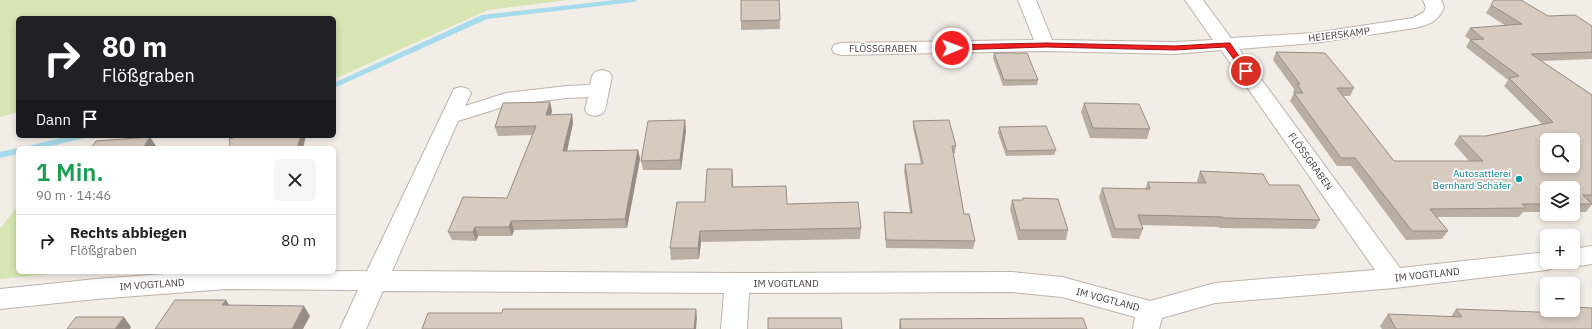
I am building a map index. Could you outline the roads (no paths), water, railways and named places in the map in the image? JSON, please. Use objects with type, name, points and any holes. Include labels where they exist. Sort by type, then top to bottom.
[{"type":"street","points":[[1027,0],[1046,45]]},
{"type":"street","name":"FLÖSSGRABEN","points":[[1194,0],[1394,278]]},
{"type":"street","name":"HEIERSKAMP","points":[[1227,45],[1314,38],[1415,24],[1429,18],[1433,13],[1435,7],[1432,0]]},
{"type":"street","name":"FLÖSSGRABEN","points":[[840,49],[1046,45],[1175,48],[1227,45]]},
{"type":"street","points":[[451,117],[506,99],[567,92],[598,92]]},
{"type":"street","points":[[353,329],[461,93]]},
{"type":"street","points":[[1580,257],[1592,256]]},
{"type":"street","name":"IM VOGTLAND","points":[[0,299],[96,289],[226,279],[737,283],[1012,282],[1062,286],[1148,320],[1215,293],[1394,278],[1540,262]]},
{"type":"street","points":[[734,329],[737,283]]},
{"type":"waterway","points":[[336,85],[485,17],[634,0]]},
{"type":"waterway","points":[[40,146],[74,138]]},
{"type":"waterway","points":[[0,155],[16,151]]},
{"type":"place","name":"Autosattlerei Bernhard Schäfer","points":[[1519,179]]}]
